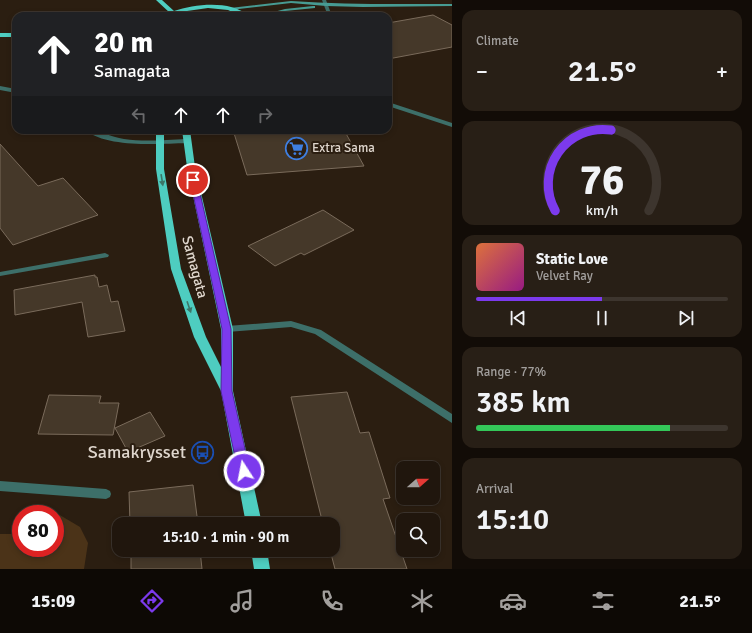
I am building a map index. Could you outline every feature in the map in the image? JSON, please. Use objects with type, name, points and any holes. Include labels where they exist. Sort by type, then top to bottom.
[{"type":"highway","points":[[159,0],[169,12]]},
{"type":"highway","points":[[188,0],[201,7]]},
{"type":"highway","points":[[178,12],[186,9],[201,7],[230,9],[237,12]]},
{"type":"highway","points":[[0,35],[12,35]]},
{"type":"highway","name":"Samagata","points":[[160,134],[160,169],[176,269],[200,337],[227,391]]},
{"type":"highway","name":"Samagata","points":[[186,135],[190,167],[226,329],[227,391]]},
{"type":"highway","points":[[227,391],[253,517]]},
{"type":"highway","points":[[260,557],[262,569]]},
{"type":"main road","points":[[230,9],[291,2],[326,5],[452,5]]},
{"type":"main road","points":[[277,12],[326,5]]},
{"type":"street","points":[[324,0],[329,12]]},
{"type":"street","points":[[0,88],[12,90]]},
{"type":"street","points":[[392,105],[452,125]]},
{"type":"street","points":[[95,134],[122,140],[159,142],[186,135]]},
{"type":"street","points":[[0,274],[105,255]]},
{"type":"street","points":[[226,329],[291,324],[318,332],[452,419]]},
{"type":"street","points":[[0,486],[106,494]]},
{"type":"shaded area","points":[[64,518],[80,527],[88,543],[84,569],[0,569],[0,534],[12,534],[12,557],[64,557]]},
{"type":"building","points":[[433,15],[452,25],[452,47],[392,58],[392,22]]},
{"type":"building","name":"Extra Sama","points":[[234,134],[346,134],[364,166],[247,175]]},
{"type":"building","points":[[0,144],[38,186],[63,178],[98,215],[13,245],[0,228]]},
{"type":"building","points":[[323,210],[354,230],[304,255],[301,253],[275,266],[248,246]]},
{"type":"building","points":[[95,275],[95,277],[97,277],[99,287],[107,285],[111,302],[118,301],[125,331],[88,337],[82,302],[15,315],[14,290]]},
{"type":"building","points":[[347,392],[360,433],[369,432],[390,498],[383,499],[396,537],[396,557],[403,557],[407,569],[335,569],[332,557],[340,557],[340,517],[321,517],[291,397]]},
{"type":"building","points":[[49,395],[101,396],[99,403],[119,403],[113,435],[38,434]]},
{"type":"building","points":[[150,412],[165,436],[128,452],[115,428]]},
{"type":"building","points":[[193,485],[197,517],[130,517],[129,492]]},
{"type":"building","points":[[131,557],[201,557],[202,569],[131,569]]},
{"type":"place","name":"Extra Sama","points":[[296,148]]},
{"type":"place","name":"Samakrysset","points":[[202,452]]},
{"type":"route","points":[[193,180],[226,329],[227,391],[244,471]]}]
